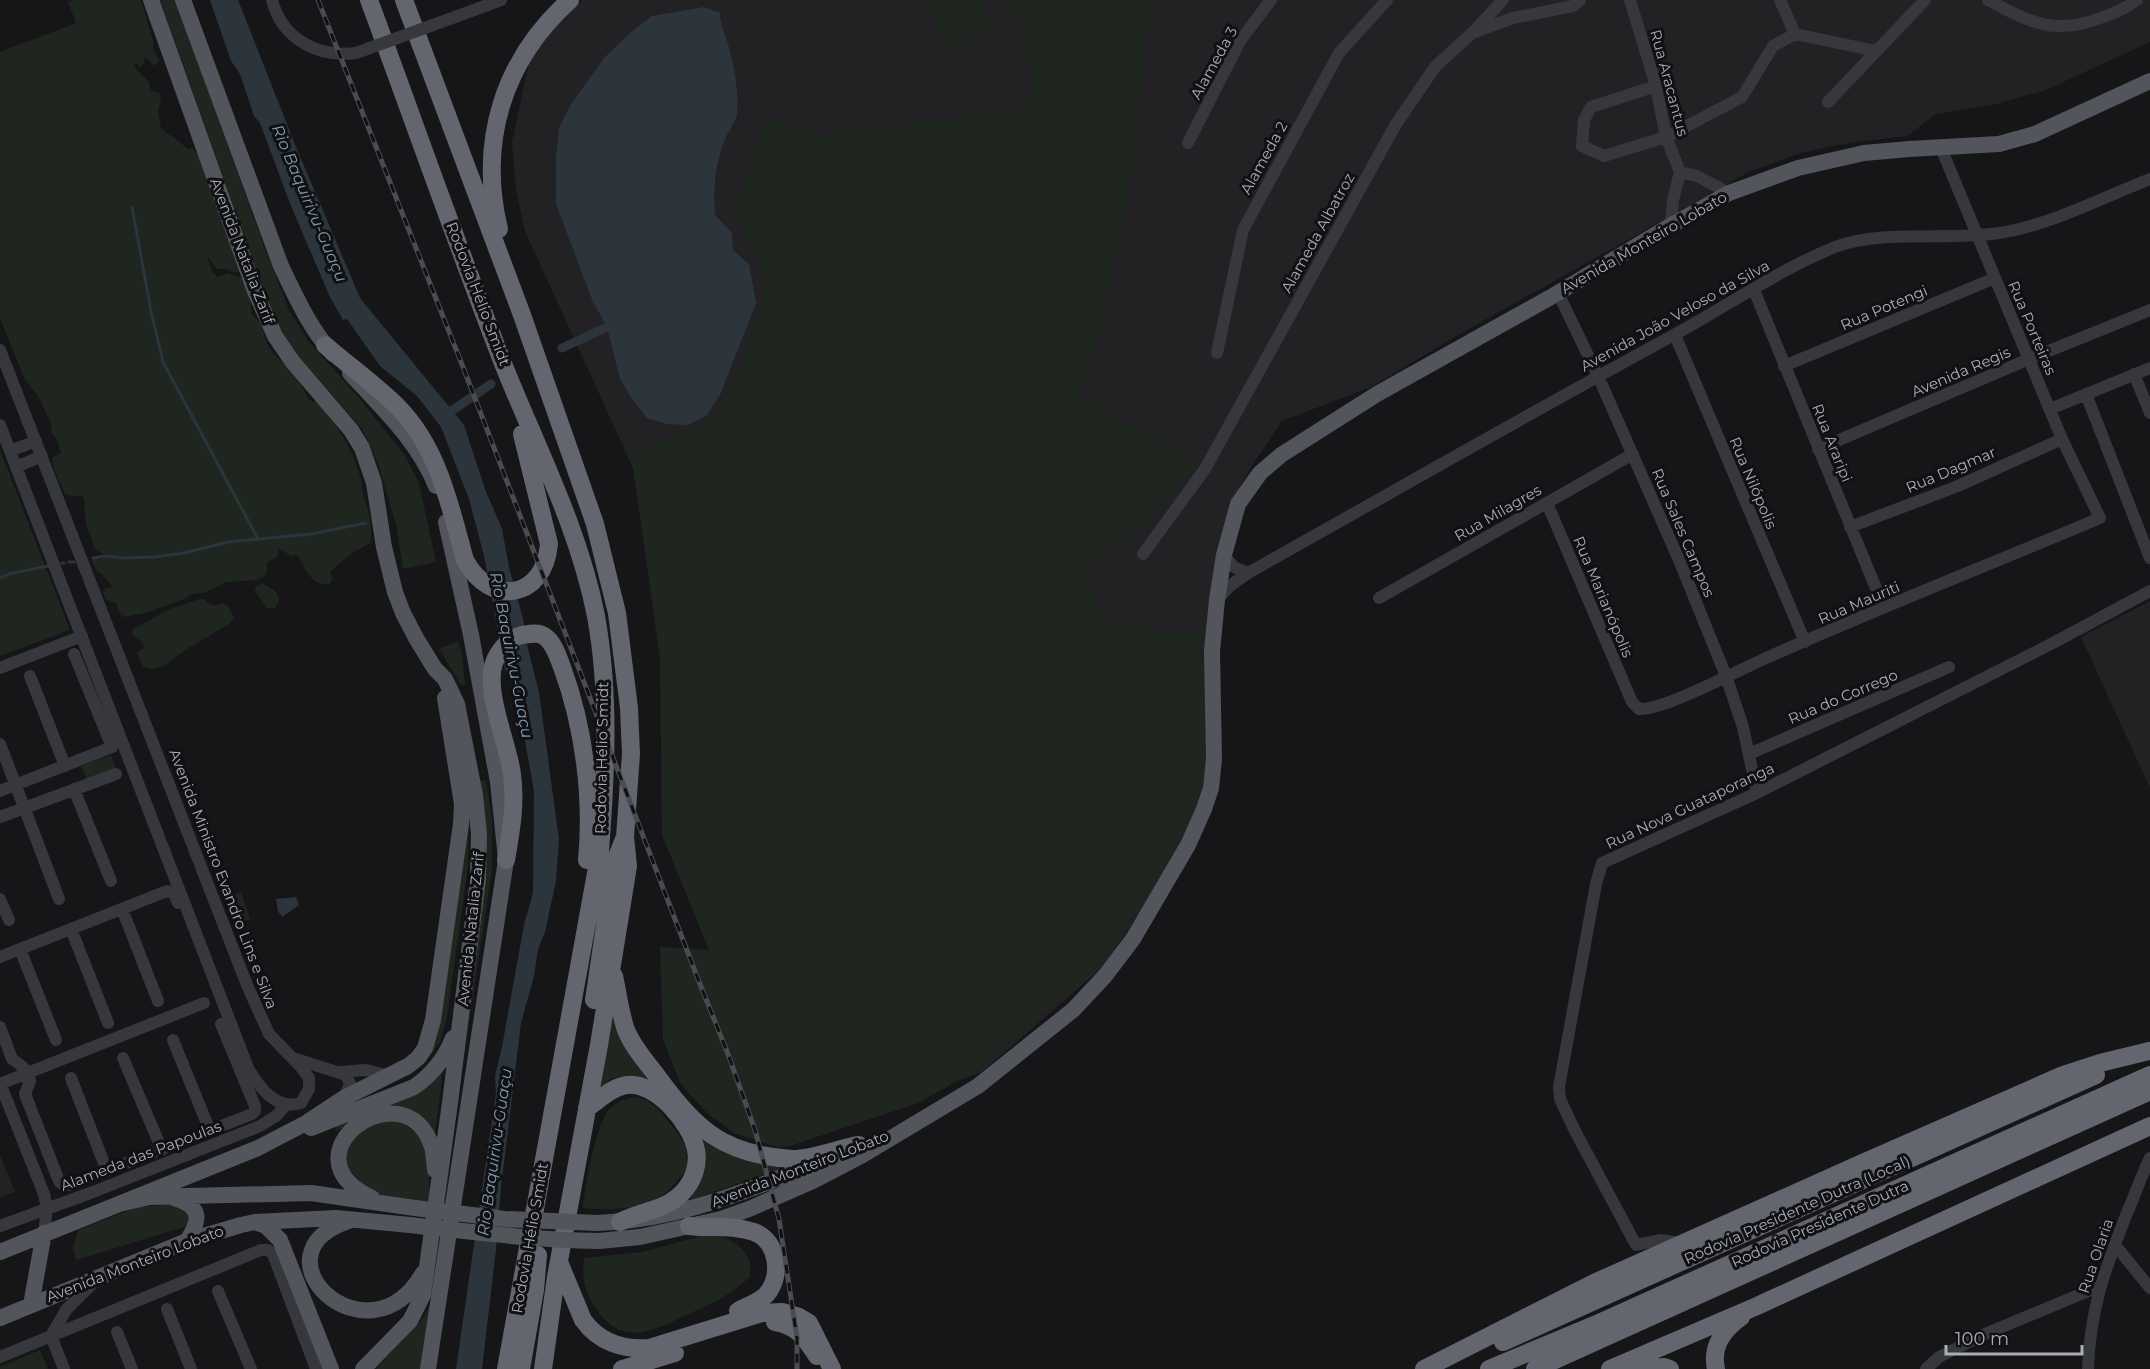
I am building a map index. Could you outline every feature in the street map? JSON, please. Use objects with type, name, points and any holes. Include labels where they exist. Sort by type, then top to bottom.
[{"type":"highway","name":"Rodovia Hélio Smidt","points":[[369,0],[504,366],[569,523],[584,568],[599,638],[605,695],[604,799],[600,852],[506,1369]]},
{"type":"highway","name":"Rodovia Hélio Smidt","points":[[404,0],[522,315],[595,524],[617,613],[629,708],[631,754],[625,837],[628,866],[559,1262],[543,1369]]},
{"type":"highway","points":[[522,315],[498,226],[492,189],[491,152],[498,115],[510,80],[528,47],[551,17],[570,0]]},
{"type":"highway","points":[[325,345],[399,408],[425,444],[439,470],[465,560],[471,572],[483,584],[493,589],[517,590],[527,587],[539,577],[546,566],[549,544],[504,366]]},
{"type":"highway","points":[[506,860],[513,822],[514,797],[512,773],[493,690],[493,666],[498,653],[511,640],[532,634],[545,636],[551,642],[567,680],[581,742],[589,819],[584,939]]},
{"type":"highway","name":"Rodovia Hélio Smidt","points":[[532,1369],[563,1197],[614,864],[625,837]]},
{"type":"highway","points":[[612,965],[627,1032],[668,1091],[702,1129],[716,1139],[751,1154],[795,1159],[859,1145]]},
{"type":"highway","points":[[1424,1369],[1529,1314],[1625,1269],[2063,1075],[2149,1051]]},
{"type":"highway","name":"Rodovia Presidente Dutra (Local)","points":[[1444,1369],[1590,1301],[2149,1051]]},
{"type":"highway","name":"Rodovia Presidente Dutra","points":[[1490,1369],[1599,1323],[2150,1075]]},
{"type":"highway","points":[[587,1108],[616,1088],[640,1085],[662,1097],[693,1140],[696,1167],[684,1191],[657,1209],[630,1216],[620,1222]]},
{"type":"highway","name":"Rodovia Presidente Dutra","points":[[1535,1369],[2150,1091]]},
{"type":"highway","points":[[1610,1369],[1757,1306],[2150,1126]]},
{"type":"highway","points":[[521,1369],[545,1218],[539,1191]]},
{"type":"highway","points":[[535,1290],[543,1267],[551,1219],[563,1197]]},
{"type":"highway","points":[[685,1337],[753,1304],[765,1295],[772,1285],[776,1265],[770,1244],[763,1236],[730,1226],[703,1228],[689,1226]]},
{"type":"highway","points":[[559,1262],[588,1328],[601,1338],[619,1346],[635,1349],[649,1348],[762,1312],[789,1313],[809,1323],[832,1369]]},
{"type":"highway","points":[[1716,1369],[1714,1360],[1721,1336],[1729,1326],[1757,1306]]},
{"type":"highway","points":[[622,1369],[760,1324],[775,1322],[788,1325],[798,1331],[827,1369]]},
{"type":"highway","points":[[1636,1369],[1664,1367],[1670,1369]]},
{"type":"main road","name":"Avenida Natalia Zarif","points":[[151,0],[255,291],[275,336],[292,361],[351,430],[364,454],[374,483],[384,547],[395,592],[416,638],[435,669],[445,679],[457,704],[473,785],[479,834],[478,879],[423,1295],[410,1321],[363,1369]]},
{"type":"main road","name":"Avenida Natalia Zarif","points":[[183,0],[281,266],[301,307],[325,345],[409,439],[430,472],[442,504],[471,635],[498,782],[506,860],[428,1369]]},
{"type":"main road","name":"Avenida Monteiro Lobato","points":[[0,1318],[187,1241],[255,1222],[356,1219],[515,1237],[599,1241],[640,1237],[749,1209],[813,1181],[861,1156],[978,1086],[1074,1010],[1105,976],[1139,929],[1193,837],[1210,788],[1215,742],[1211,669],[1216,600],[1224,555],[1238,504],[1260,474],[1281,455],[1377,394],[1558,293],[1729,193],[1798,168],[1864,153],[1999,144],[2035,134],[2150,81]]},
{"type":"main road","points":[[0,1252],[258,1148],[418,1058],[430,1035],[462,804],[444,694],[435,669]]},
{"type":"main road","points":[[258,1148],[414,1087],[427,1078],[445,1055],[453,1040],[462,1011]]},
{"type":"main road","points":[[386,1204],[352,1187],[340,1168],[339,1159],[342,1142],[348,1131],[357,1123],[379,1114],[408,1117],[423,1130],[433,1148],[438,1192]]},
{"type":"main road","name":"Avenida Monteiro Lobato","points":[[386,1204],[505,1219],[620,1222],[710,1204],[762,1186],[859,1145],[897,1133]]},
{"type":"main road","points":[[118,1204],[149,1197],[311,1193],[386,1204]]},
{"type":"main road","points":[[168,1196],[195,1208],[197,1221],[187,1241]]},
{"type":"main road","points":[[356,1219],[329,1229],[319,1237],[313,1247],[311,1268],[314,1280],[320,1291],[339,1306],[366,1311],[393,1306],[411,1290],[428,1264]]},
{"type":"main road","points":[[255,1222],[266,1226],[280,1240],[318,1368]]},
{"type":"main road","points":[[31,1305],[44,1233]]},
{"type":"street","points":[[272,0],[283,25],[300,42],[327,53],[345,55],[357,53],[501,0]]},
{"type":"street","name":"Alameda 3","points":[[1188,143],[1240,41],[1271,0]]},
{"type":"street","name":"Alameda 2","points":[[1217,353],[1243,230],[1339,52],[1386,0]]},
{"type":"street","points":[[1472,33],[1503,0]]},
{"type":"street","name":"Alameda Albatroz","points":[[1143,554],[1204,469],[1396,124],[1435,67],[1472,33],[1513,18],[1573,6],[1580,0]]},
{"type":"street","name":"Rua Aracantus","points":[[1630,0],[1656,86],[1666,137],[1680,172]]},
{"type":"street","points":[[1780,0],[1795,34]]},
{"type":"street","points":[[1828,102],[1925,0]]},
{"type":"street","points":[[1988,0],[2038,23],[2064,28],[2090,23],[2125,9],[2136,0]]},
{"type":"street","points":[[1656,86],[1591,107],[1584,120],[1582,147],[1604,156],[1666,137],[1742,97],[1773,46],[1795,34],[1876,51]]},
{"type":"street","name":"Rua Porteiras","points":[[1941,148],[2062,439],[2100,518]]},
{"type":"street","points":[[1671,225],[1673,201],[1680,172],[1697,176],[1729,193]]},
{"type":"street","name":"Avenida João Veloso da Silva","points":[[1248,573],[1805,260],[1856,241],[1878,238],[1978,235],[2020,229],[2150,179]]},
{"type":"street","name":"Rua Potengi","points":[[1784,366],[1995,278]]},
{"type":"street","name":"Rua Araripi","points":[[1754,290],[1884,608]]},
{"type":"street","name":"Rua Sales Campos","points":[[1558,293],[1599,376],[1726,676],[1743,727],[1757,793]]},
{"type":"street","name":"Avenida Regis","points":[[1818,449],[2150,310]]},
{"type":"street","name":"Rua Nilópolis","points":[[1675,335],[1805,642]]},
{"type":"street","name":"Avenida Ministro Evandro Lins e Silva","points":[[0,350],[247,985],[269,1034],[306,1073],[310,1085]]},
{"type":"street","points":[[2050,409],[2150,368]]},
{"type":"street","points":[[2134,374],[2150,413]]},
{"type":"street","points":[[2086,394],[2150,558]]},
{"type":"street","points":[[0,425],[248,1068],[260,1087],[269,1096],[286,1105],[301,1103],[317,1066]]},
{"type":"street","name":"Rua Dagmar","points":[[1850,527],[1958,486],[2062,439]]},
{"type":"street","points":[[10,451],[36,441]]},
{"type":"street","name":"Rua Milagres","points":[[1378,598],[1633,454]]},
{"type":"street","points":[[16,466],[42,456]]},
{"type":"street","name":"Rua Marianópolis","points":[[1547,503],[1632,702]]},
{"type":"street","name":"Rua Mauriti","points":[[1632,702],[1639,709],[1645,710],[1667,702],[2100,518]]},
{"type":"street","points":[[1224,555],[1234,567],[1248,573]]},
{"type":"street","points":[[1216,600],[1248,573]]},
{"type":"street","name":"Rua Nova Guataporanga","points":[[1636,1245],[1560,1099],[1560,1075],[1596,884],[1602,863],[1757,793],[2053,643],[2150,591]]},
{"type":"street","points":[[0,668],[82,636]]},
{"type":"street","points":[[0,791],[112,747],[74,654]]},
{"type":"street","name":"Rua do Corrego","points":[[1749,754],[1949,667]]},
{"type":"street","points":[[30,676],[65,766]]},
{"type":"street","points":[[0,744],[59,899]]},
{"type":"street","points":[[0,817],[116,774]]},
{"type":"street","points":[[74,789],[111,881]]},
{"type":"street","points":[[0,950],[176,882]]},
{"type":"street","points":[[0,957],[167,891],[174,893],[207,983]]},
{"type":"street","points":[[0,898],[9,920]]},
{"type":"street","points":[[122,909],[158,1001]]},
{"type":"street","points":[[71,929],[108,1023]]},
{"type":"street","points":[[20,949],[56,1040]]},
{"type":"street","points":[[44,1233],[47,1209],[44,1194],[0,1084],[204,1003]]},
{"type":"street","points":[[0,1028],[12,1059],[28,1073],[30,1081],[26,1094],[59,1181],[63,1185],[70,1185],[210,1131],[255,1111],[221,1024]]},
{"type":"street","points":[[173,1040],[210,1131]]},
{"type":"street","points":[[123,1058],[162,1150]]},
{"type":"street","points":[[292,1058],[346,1075],[350,1088],[344,1098]]},
{"type":"street","points":[[339,1072],[366,1070],[389,1076]]},
{"type":"street","points":[[71,1078],[107,1171]]},
{"type":"street","name":"Alameda das Papoulas","points":[[0,1226],[260,1126],[276,1116],[286,1105]]},
{"type":"street","name":"Rua Olaria","points":[[2088,1369],[2093,1310],[2100,1286],[2150,1158]]},
{"type":"street","points":[[1625,1269],[1636,1245],[1660,1240],[1684,1243]]},
{"type":"street","points":[[2115,1245],[2150,1288]]},
{"type":"street","points":[[0,1357],[261,1250],[268,1250],[273,1254],[318,1368]]},
{"type":"street","points":[[51,1336],[66,1310],[99,1277]]},
{"type":"street","points":[[1926,1369],[1939,1357],[1985,1334],[2100,1286]]},
{"type":"street","points":[[218,1291],[251,1369]]},
{"type":"street","points":[[167,1309],[191,1369]]},
{"type":"street","points":[[117,1332],[132,1369]]},
{"type":"street","points":[[51,1336],[64,1369]]},
{"type":"shaded area","points":[[75,0],[141,0],[153,40],[153,48],[159,61],[154,66],[145,56],[143,65],[140,67],[135,62],[134,67],[149,82],[151,90],[159,93],[161,100],[158,111],[161,128],[188,149],[192,148],[199,156],[241,272],[217,269],[207,256],[212,272],[218,277],[228,273],[242,278],[250,297],[252,315],[262,327],[272,351],[292,370],[312,402],[318,400],[352,453],[361,479],[370,519],[370,543],[348,556],[330,573],[333,579],[329,584],[313,579],[297,555],[292,556],[279,549],[278,556],[267,563],[267,574],[258,580],[227,582],[203,593],[191,594],[187,598],[145,613],[124,617],[120,614],[116,603],[106,600],[103,592],[112,586],[101,573],[97,572],[92,561],[94,558],[101,559],[105,555],[94,549],[86,525],[84,498],[65,494],[52,458],[61,453],[57,439],[52,434],[51,423],[37,394],[25,380],[0,318],[0,52],[76,23],[68,2]]},
{"type":"shaded area","points":[[160,0],[175,0],[289,310],[309,342],[360,399],[404,454],[419,483],[436,562],[403,569],[396,525],[378,463],[362,429],[284,336],[265,293]]},
{"type":"shaded area","points":[[582,0],[2150,0],[2150,42],[2046,90],[1996,104],[1936,114],[1907,136],[1849,143],[1804,152],[1749,172],[1465,331],[1371,387],[1282,421],[1248,472],[1233,500],[1207,790],[1165,873],[1105,965],[982,1072],[792,1141],[662,835],[660,659],[633,468],[525,231],[516,191],[512,142],[531,53],[565,13]]},
{"type":"shaded area","points":[[926,0],[953,0],[966,43],[942,50]]},
{"type":"shaded area","points":[[957,0],[980,0],[991,34],[970,41]]},
{"type":"shaded area","points":[[1004,0],[1151,0],[1128,204],[1089,375],[1076,393],[1198,465],[1142,526],[1082,565],[1107,625],[1199,635],[1207,760],[1188,825],[1100,964],[980,1068],[918,1103],[790,1146],[777,1147],[734,1133],[707,1113],[680,1083],[663,1039],[660,947],[709,950],[662,835],[660,651],[633,468],[628,458],[719,416],[763,311],[763,275],[734,210],[763,119],[819,134],[1010,111],[1029,102],[1033,90],[1020,25]]},
{"type":"shaded area","points":[[0,450],[70,630],[0,656]]},
{"type":"shaded area","points":[[262,583],[274,590],[278,596],[275,608],[266,608],[254,589]]},
{"type":"shaded area","points":[[203,598],[212,605],[223,603],[229,607],[234,619],[162,667],[152,669],[143,667],[137,653],[144,648],[142,642],[132,635],[133,629],[170,609]]},
{"type":"shaded area","points":[[2150,601],[2150,788],[2081,637]]},
{"type":"shaded area","points":[[458,641],[462,653],[465,684],[461,685],[439,649]]},
{"type":"shaded area","points":[[111,755],[116,769],[87,780],[81,766]]},
{"type":"shaded area","points":[[486,780],[492,820],[492,870],[457,1102],[445,1208],[440,1207],[486,873],[486,822],[480,781]]},
{"type":"shaded area","points":[[469,817],[468,867],[447,1017],[440,1042],[426,1062],[413,1072],[420,1058]]},
{"type":"shaded area","points":[[241,892],[250,919],[238,924],[229,897]]},
{"type":"shaded area","points":[[612,1007],[708,1135],[807,1160],[690,1200],[703,1170],[689,1124],[620,1077],[611,1079],[600,1089]]},
{"type":"shaded area","points":[[443,1069],[434,1143],[415,1117],[346,1126],[335,1132],[337,1125]]},
{"type":"shaded area","points":[[636,1097],[648,1101],[657,1108],[673,1127],[686,1146],[687,1169],[659,1198],[639,1206],[617,1209],[583,1208],[591,1158],[598,1132],[607,1112],[616,1103]]},
{"type":"shaded area","points":[[396,1120],[421,1135],[429,1163],[429,1204],[372,1193],[345,1166],[346,1146],[370,1123]]},
{"type":"shaded area","points":[[0,1155],[15,1192],[0,1198]]},
{"type":"shaded area","points":[[180,1204],[189,1216],[188,1223],[184,1227],[76,1260],[73,1248],[78,1230],[137,1207]]},
{"type":"shaded area","points":[[712,1233],[740,1247],[750,1262],[750,1277],[715,1302],[654,1329],[630,1332],[618,1329],[607,1322],[589,1297],[583,1273],[584,1258],[642,1252]]},
{"type":"shaded area","points":[[432,1301],[423,1369],[376,1369],[423,1318]]},
{"type":"shaded area","points":[[40,1350],[48,1369],[0,1369],[0,1367]]},
{"type":"water","name":"Rio Baquirivu-Guaçu","points":[[210,0],[238,0],[296,147],[360,298],[464,425],[485,489],[502,529],[539,692],[559,840],[556,881],[521,1023],[482,1369],[456,1369],[496,1093],[495,1076],[524,925],[533,893],[534,791],[515,687],[505,669],[484,556],[469,499],[441,427],[417,396],[380,366],[347,319],[343,320],[330,297],[291,206],[260,123],[254,116],[240,74],[231,61]]},
{"type":"water","points":[[704,7],[720,13],[736,78],[737,96],[736,117],[725,138],[717,169],[715,215],[732,233],[733,250],[749,264],[756,303],[720,395],[706,416],[688,425],[667,424],[647,418],[620,379],[607,327],[593,302],[556,204],[556,157],[559,128],[571,104],[604,58],[652,16]]},
{"type":"water","points":[[296,897],[299,905],[282,917],[278,911],[276,899]]},
{"type":"waterway","points":[[132,207],[163,362],[258,539]]},
{"type":"waterway","points":[[562,348],[607,327]]},
{"type":"waterway","points":[[444,416],[491,384]]},
{"type":"waterway","points":[[93,558],[104,556],[154,557],[184,553],[228,542],[311,534],[366,523]]},
{"type":"waterway","points":[[69,562],[74,562]]},
{"type":"waterway","points":[[0,578],[48,566]]},
{"type":"railway","points":[[318,0],[463,367],[728,1054],[755,1130],[779,1219],[797,1338],[797,1369]]}]
